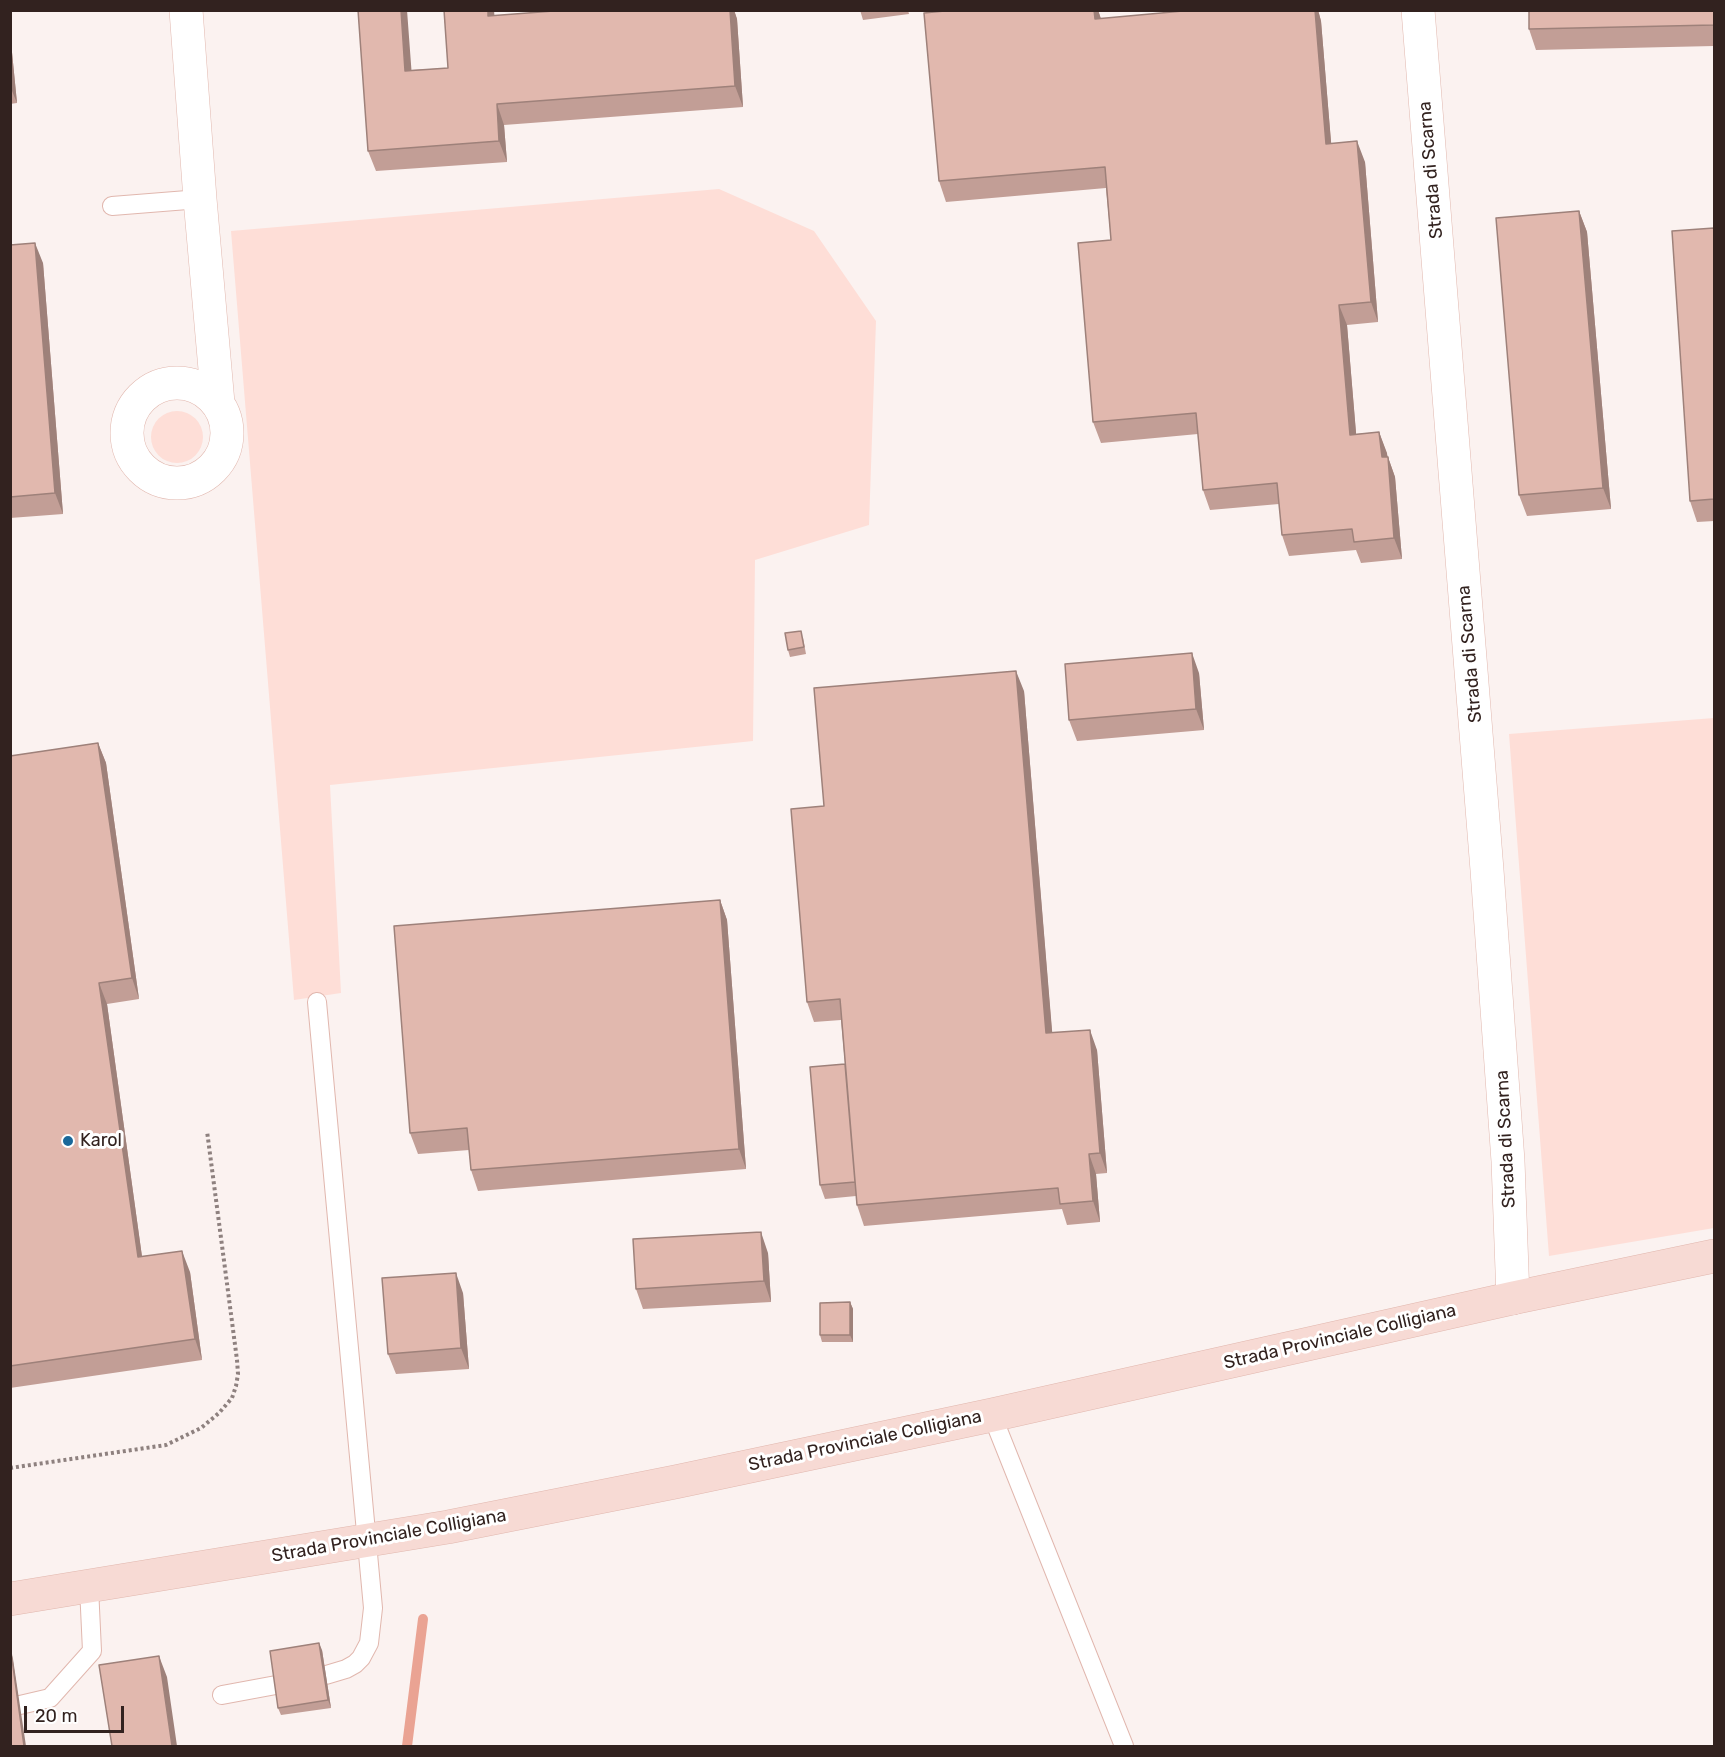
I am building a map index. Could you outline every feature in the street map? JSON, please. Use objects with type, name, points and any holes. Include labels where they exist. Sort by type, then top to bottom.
[{"type":"main road","name":"Strada Provinciale Colligiana","points":[[10,1599],[448,1527],[653,1486],[992,1415],[1513,1298],[1714,1256]]},
{"type":"street","points":[[186,10],[218,403]]},
{"type":"street","name":"Strada di Scarna","points":[[1418,10],[1487,870],[1508,1161],[1513,1298]]},
{"type":"lane","points":[[112,206],[200,199]]},
{"type":"lane","points":[[317,1002],[374,1608],[369,1643],[364,1652],[355,1664],[326,1675]]},
{"type":"lane","points":[[992,1415],[1124,1746]]},
{"type":"lane","points":[[20,1705],[50,1698],[92,1651],[89,1587]]},
{"type":"lane","points":[[222,1695],[276,1684]]},
{"type":"path","points":[[10,1468],[166,1445],[201,1428],[232,1398],[238,1374],[237,1360],[207,1131]]},
{"type":"shaded area","points":[[719,189],[814,231],[876,321],[869,525],[755,560],[753,741],[330,785],[341,993],[294,1000],[231,231]]},
{"type":"shaded area","points":[[177,411],[191,415],[199,423],[203,437],[199,451],[191,459],[177,463],[163,459],[155,451],[151,437],[155,423],[163,415]]},
{"type":"shaded area","points":[[1714,718],[1714,1228],[1549,1256],[1509,734]]},
{"type":"building","points":[[358,10],[401,10],[405,71],[448,68],[444,10],[488,10],[488,16],[567,10],[730,10],[735,86],[497,104],[499,141],[368,151]]},
{"type":"building","points":[[955,10],[1094,10],[1095,19],[1194,10],[1315,10],[1326,144],[1357,141],[1371,302],[1339,305],[1350,435],[1379,432],[1382,457],[1388,457],[1394,538],[1354,542],[1352,529],[1282,535],[1277,483],[1203,490],[1196,413],[1093,422],[1078,243],[1111,240],[1105,167],[939,181],[924,13]]},
{"type":"building","points":[[1529,10],[1714,10],[1714,25],[1529,29]]},
{"type":"building","points":[[1579,211],[1603,488],[1519,495],[1496,218]]},
{"type":"building","points":[[1714,228],[1714,499],[1690,501],[1672,231]]},
{"type":"building","points":[[35,243],[55,493],[10,497],[10,245]]},
{"type":"building","points":[[801,631],[804,647],[788,650],[785,633]]},
{"type":"building","points":[[1192,653],[1196,709],[1069,720],[1065,664]]},
{"type":"building","points":[[1016,671],[1046,1033],[1090,1030],[1100,1153],[1089,1154],[1093,1201],[1060,1204],[1058,1188],[857,1205],[840,999],[807,1002],[791,809],[824,806],[814,688]]},
{"type":"building","name":"Karol","points":[[98,743],[132,978],[99,983],[138,1257],[182,1251],[195,1339],[10,1366],[10,756]]},
{"type":"building","points":[[720,900],[739,1149],[471,1170],[467,1128],[410,1133],[394,926]]},
{"type":"building","points":[[845,1064],[855,1182],[820,1185],[810,1067]]},
{"type":"building","points":[[761,1232],[764,1281],[636,1289],[633,1239]]},
{"type":"building","points":[[456,1273],[461,1348],[388,1354],[382,1278]]},
{"type":"building","points":[[850,1302],[850,1335],[820,1335],[820,1303]]},
{"type":"building","points":[[319,1643],[328,1700],[278,1708],[270,1651]]},
{"type":"building","points":[[11,1652],[24,1746],[10,1746]]},
{"type":"building","points":[[159,1656],[172,1746],[112,1746],[99,1665]]},
{"type":"waterway","points":[[407,1746],[423,1619]]},
{"type":"place","name":"Karol","points":[[68,1141]]}]
